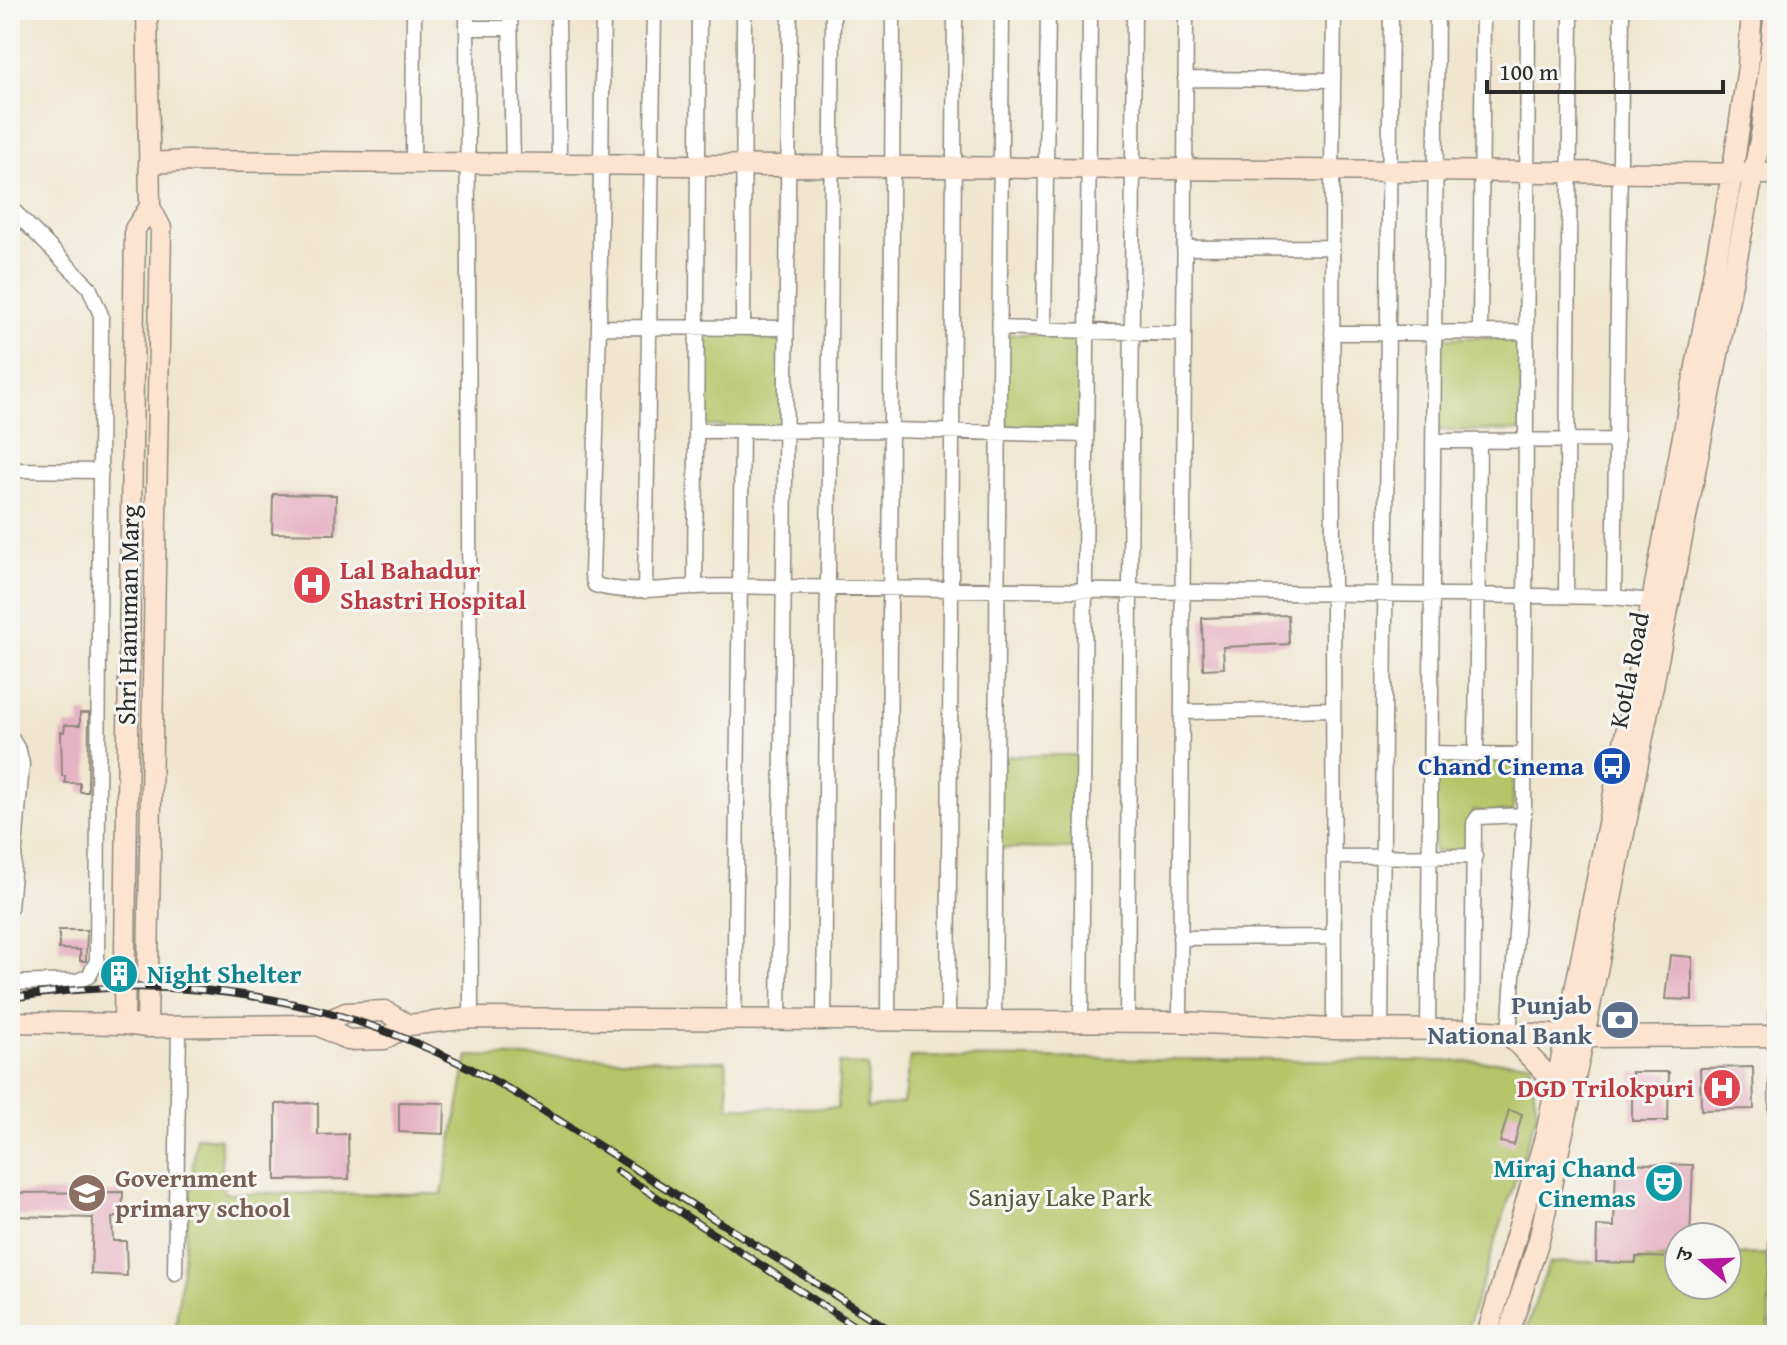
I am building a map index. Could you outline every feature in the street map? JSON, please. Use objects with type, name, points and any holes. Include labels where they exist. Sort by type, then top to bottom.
[{"type":"street","name":"Shri Hanuman Marg","points":[[147,10],[150,207],[161,228],[147,1027]]},
{"type":"street","points":[[413,164],[414,10]]},
{"type":"street","points":[[467,10],[471,1018]]},
{"type":"street","points":[[510,10],[513,165]]},
{"type":"street","points":[[558,10],[559,165]]},
{"type":"street","points":[[603,10],[592,575],[595,585],[645,591],[695,587],[784,587],[1525,595],[1614,597],[1660,602]]},
{"type":"street","points":[[645,591],[654,10]]},
{"type":"street","points":[[695,587],[699,10]]},
{"type":"street","points":[[743,328],[744,10]]},
{"type":"street","points":[[779,1021],[790,10]]},
{"type":"street","points":[[824,1021],[833,10]]},
{"type":"street","points":[[888,1021],[893,10]]},
{"type":"street","points":[[948,1021],[955,10]]},
{"type":"street","points":[[994,1021],[1002,10]]},
{"type":"street","points":[[1044,330],[1048,10]]},
{"type":"street","points":[[1081,1022],[1090,10]]},
{"type":"street","points":[[1127,1022],[1134,10]]},
{"type":"street","points":[[1180,1022],[1186,10]]},
{"type":"street","points":[[1334,10],[1334,1029]]},
{"type":"street","points":[[1381,1030],[1391,10]]},
{"type":"street","points":[[1428,1032],[1437,10]]},
{"type":"street","points":[[1480,333],[1483,10]]},
{"type":"street","points":[[1528,10],[1524,815],[1509,1035],[1556,1084]]},
{"type":"street","points":[[1566,596],[1571,10]]},
{"type":"street","points":[[1614,597],[1622,10]]},
{"type":"street","name":"Kotla Road","points":[[1660,602],[1732,175],[1748,67],[1752,10]]},
{"type":"street","name":"Kotla Road","points":[[1508,1335],[1539,1240],[1575,1037],[1660,602],[1762,130],[1775,10]]},
{"type":"street","points":[[467,28],[510,28]]},
{"type":"street","points":[[1185,79],[1333,80]]},
{"type":"street","points":[[149,163],[1777,174]]},
{"type":"street","points":[[10,207],[89,287],[101,315],[97,961],[89,976],[77,981],[10,983]]},
{"type":"street","name":"Shri Hanuman Marg","points":[[124,1024],[135,229],[150,207]]},
{"type":"street","points":[[1184,248],[1332,247]]},
{"type":"street","points":[[599,327],[786,328]]},
{"type":"street","points":[[1000,328],[1183,334]]},
{"type":"street","points":[[1332,333],[1526,332]]},
{"type":"street","points":[[696,431],[891,430],[1086,435]]},
{"type":"street","points":[[734,1021],[742,431]]},
{"type":"street","points":[[1433,441],[1617,440]]},
{"type":"street","points":[[1476,754],[1479,442]]},
{"type":"street","points":[[10,470],[101,471]]},
{"type":"street","points":[[1182,712],[1333,709]]},
{"type":"street","points":[[10,736],[22,764],[12,850],[10,908]]},
{"type":"street","points":[[1431,753],[1524,755]]},
{"type":"street","points":[[1472,1030],[1474,823],[1478,817],[1524,815]]},
{"type":"street","points":[[1334,857],[1475,856]]},
{"type":"street","points":[[1776,1335],[1777,887]]},
{"type":"street","points":[[1180,938],[1334,937]]},
{"type":"street","points":[[10,1022],[147,1027],[318,1025],[348,1040],[384,1039],[408,1025],[471,1018],[1180,1022],[1428,1032],[1472,1030],[1509,1035],[1575,1037],[1776,1036]]},
{"type":"street","points":[[175,1273],[179,1027]]},
{"type":"street","name":"Kotla Road","points":[[1487,1335],[1526,1207],[1556,1084],[1575,1037]]},
{"type":"green space","points":[[700,333],[783,333],[781,427],[699,426]]},
{"type":"green space","points":[[1003,334],[1081,335],[1080,428],[1002,427]]},
{"type":"green space","points":[[1522,337],[1521,431],[1438,430],[1439,338]]},
{"type":"green space","points":[[1081,755],[1079,849],[997,848],[998,756]]},
{"type":"green space","points":[[1435,758],[1514,758],[1513,812],[1472,811],[1471,851],[1434,851]]},
{"type":"green space","name":"Sanjay Lake Park","points":[[468,1056],[726,1061],[729,1107],[838,1108],[839,1063],[868,1066],[867,1108],[903,1103],[910,1057],[1530,1062],[1537,1113],[1465,1335],[175,1335],[196,1137],[220,1139],[224,1193],[442,1194]]},
{"type":"green space","points":[[1769,1254],[1769,1335],[1524,1335],[1549,1263],[1663,1259],[1663,1301],[1743,1301],[1743,1255]]},
{"type":"building","points":[[273,494],[336,495],[335,534],[272,533]]},
{"type":"building","points":[[1288,615],[1289,644],[1223,647],[1224,668],[1203,669],[1202,618]]},
{"type":"building","points":[[80,713],[89,713],[88,792],[80,792],[80,783],[65,783],[65,776],[62,776],[61,732],[64,732],[65,725],[80,725]]},
{"type":"building","points":[[59,930],[87,930],[86,961],[80,961],[80,950],[59,949]]},
{"type":"building","points":[[1670,955],[1692,957],[1692,1000],[1665,999]]},
{"type":"building","points":[[1753,1067],[1754,1109],[1701,1110],[1700,1068]]},
{"type":"building","points":[[1632,1072],[1669,1072],[1668,1121],[1632,1121]]},
{"type":"building","points":[[399,1102],[445,1103],[444,1134],[399,1132]]},
{"type":"building","points":[[318,1103],[318,1135],[348,1134],[349,1179],[276,1180],[276,1104]]},
{"type":"building","points":[[1509,1110],[1522,1114],[1514,1145],[1500,1142]]},
{"type":"building","points":[[1616,1163],[1693,1165],[1691,1221],[1663,1221],[1663,1258],[1636,1257],[1636,1263],[1596,1262],[1597,1226],[1614,1227]]},
{"type":"building","points":[[123,1192],[122,1216],[112,1218],[113,1241],[126,1241],[127,1276],[91,1274],[93,1218],[10,1216],[10,1193]]},
{"type":"railway","points":[[10,998],[78,990],[144,987],[208,990],[335,1014],[396,1035],[457,1062],[517,1094],[898,1335]]},
{"type":"railway","points":[[617,1171],[868,1335]]},
{"type":"place","name":"Lal Bahadur Shastri Hospital","points":[[312,585]]},
{"type":"place","name":"Chand Cinema","points":[[1612,766]]},
{"type":"place","name":"Night Shelter","points":[[119,974]]},
{"type":"place","name":"Punjab National Bank","points":[[1620,1020]]},
{"type":"place","name":"DGD Trilokpuri","points":[[1722,1088]]},
{"type":"place","name":"Miraj Chand Cinemas","points":[[1664,1183]]},
{"type":"place","name":"Government primary school","points":[[87,1193]]}]
